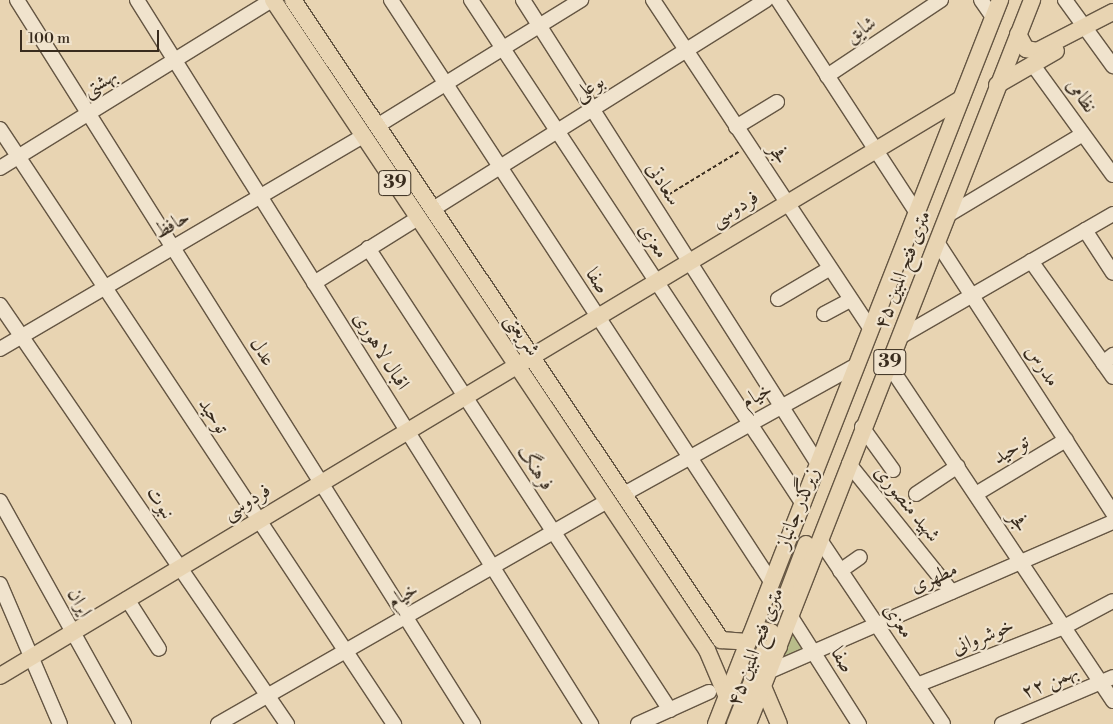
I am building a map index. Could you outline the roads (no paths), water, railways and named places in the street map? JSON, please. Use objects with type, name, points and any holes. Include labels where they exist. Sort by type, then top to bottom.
[{"type":"main road","name":"شریعتی","points":[[272,0],[707,650],[727,697]]},
{"type":"main road","name":"شریعتی","points":[[293,0],[721,640]]},
{"type":"main road","name":"۴۵ متری فتح المبین","points":[[748,724],[770,671],[760,644],[780,600],[803,504],[1000,0]]},
{"type":"main road","name":"۴۵ متری فتح المبین","points":[[716,724],[727,697],[760,644],[780,600],[820,540],[861,431],[889,365],[997,85],[1032,0]]},
{"type":"main road","points":[[997,85],[1033,65],[1113,12]]},
{"type":"main road","points":[[1018,34],[1031,52],[1086,29]]},
{"type":"main road","name":"فردوسی","points":[[0,676],[961,99]]},
{"type":"main road","points":[[901,253],[912,253],[927,265]]},
{"type":"main road","name":"زیرگذر جانباز","points":[[780,600],[826,467],[834,424]]},
{"type":"main road","name":"زیرگذر جانباز","points":[[780,600],[835,472],[861,431]]},
{"type":"main road","points":[[707,650],[717,651],[721,640],[760,644]]},
{"type":"main road","name":"39","points":[[725,724],[760,644]]},
{"type":"main road","name":"39","points":[[735,724],[760,644]]},
{"type":"main road","points":[[764,689],[778,724],[766,724]]},
{"type":"street","name":"عدل","points":[[18,0],[473,724]]},
{"type":"street","name":"اقبال لاهوری","points":[[137,0],[591,724]]},
{"type":"street","name":"بهشتی","points":[[0,168],[272,0]]},
{"type":"street","name":"صفا","points":[[391,0],[444,85],[859,724]]},
{"type":"street","name":"معزی","points":[[471,0],[803,504]]},
{"type":"street","name":"سعادتی","points":[[523,0],[779,406],[818,464]]},
{"type":"street","points":[[378,126],[581,0]]},
{"type":"street","name":"فجر","points":[[653,0],[786,204],[871,329]]},
{"type":"street","name":"بوعلی","points":[[433,209],[766,0]]},
{"type":"street","points":[[778,0],[916,213]]},
{"type":"street","name":"شایق","points":[[827,76],[941,0]]},
{"type":"street","points":[[981,0],[993,17]]},
{"type":"street","points":[[1064,0],[1113,66]]},
{"type":"street","name":"نظامی","points":[[1033,65],[1113,176]]},
{"type":"street","points":[[736,127],[777,102]]},
{"type":"street","name":"توحید","points":[[0,129],[394,724]]},
{"type":"street","points":[[948,215],[1083,134]]},
{"type":"street","name":"حافظ","points":[[0,349],[364,136]]},
{"type":"street","points":[[900,337],[1113,214]]},
{"type":"street","points":[[314,283],[418,218]]},
{"type":"street","points":[[1085,230],[1113,273]]},
{"type":"street","name":"مدرس","points":[[937,242],[1113,513]]},
{"type":"street","name":"فرهنگ","points":[[368,248],[670,710]]},
{"type":"street","points":[[1032,261],[1108,359],[1113,376]]},
{"type":"street","points":[[778,299],[829,268]]},
{"type":"street","points":[[824,314],[850,300]]},
{"type":"street","name":"نبوت","points":[[0,305],[287,724]]},
{"type":"street","name":"خیام","points":[[624,494],[748,423],[857,365]]},
{"type":"street","name":"فجر","points":[[889,365],[1064,626],[1107,679],[1113,701]]},
{"type":"street","points":[[861,431],[893,470]]},
{"type":"street","name":"توحید","points":[[976,494],[1066,440]]},
{"type":"street","name":"شهید منصوری","points":[[849,464],[952,592]]},
{"type":"street","points":[[916,494],[958,466]]},
{"type":"street","name":"ایران","points":[[0,501],[4,516],[124,724]]},
{"type":"street","name":"خیام","points":[[218,724],[347,652],[608,501]]},
{"type":"street","name":"مطهری","points":[[770,671],[1113,522]]},
{"type":"street","name":"معزی","points":[[820,540],[943,724]]},
{"type":"street","points":[[840,571],[860,557]]},
{"type":"street","points":[[0,584],[6,617],[31,657],[60,724]]},
{"type":"street","points":[[127,599],[159,649]]},
{"type":"street","name":"خوشروانی","points":[[917,685],[1064,626],[1113,601]]},
{"type":"street","name":"۲۲ بهمن","points":[[1002,724],[1107,679]]},
{"type":"street","points":[[638,724],[709,692]]},
{"type":"tunnel","points":[[756,645],[775,598]]}]
